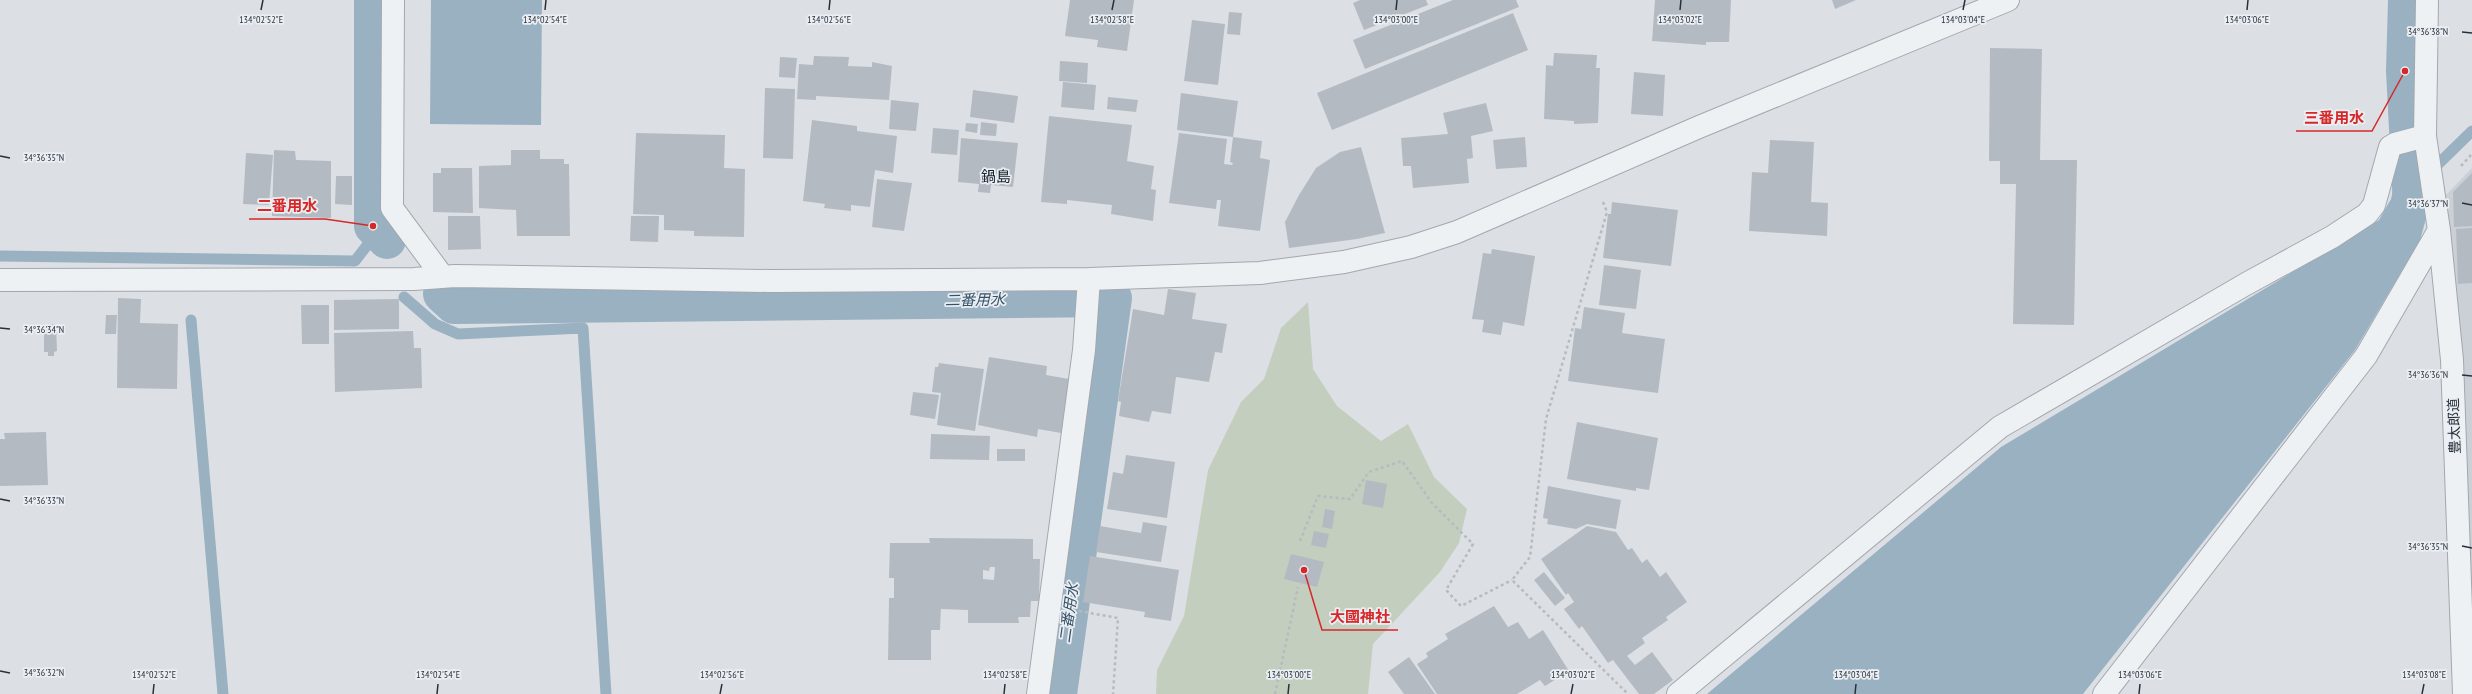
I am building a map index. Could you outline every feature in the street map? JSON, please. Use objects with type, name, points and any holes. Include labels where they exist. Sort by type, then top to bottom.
[{"type":"street","points":[[393,0],[392,208],[443,277]]},
{"type":"street","points":[[0,280],[414,279],[443,277],[771,281],[1088,297],[1344,262],[1411,247],[1457,232],[1699,127],[2008,0]]},
{"type":"street","name":"豊太郎道","points":[[2427,0],[2413,140],[2428,158],[2439,230],[2452,360],[2464,694]]},
{"type":"street","points":[[1678,694],[2000,427],[2246,284],[2332,237],[2367,214],[2376,199],[2390,147],[2413,140]]},
{"type":"street","points":[[2104,694],[2366,356],[2439,230]]},
{"type":"street","points":[[1038,694],[1084,350],[1088,297]]},
{"type":"path","points":[[1300,541],[1318,496],[1350,499],[1369,472],[1402,461],[1432,503],[1473,544],[1446,590],[1461,606],[1512,580],[1530,557],[1546,419],[1607,212],[1593,173]]},
{"type":"path","points":[[1512,580],[1628,694]]},
{"type":"path","points":[[1275,694],[1298,587]]},
{"type":"path","points":[[1079,611],[1118,618],[1113,694]]},
{"type":"shaded area","points":[[2472,168],[2472,636],[2444,197]]},
{"type":"green space","points":[[1308,302],[1313,369],[1337,406],[1381,441],[1408,424],[1434,477],[1467,509],[1459,543],[1440,572],[1373,644],[1368,694],[1156,694],[1157,670],[1184,616],[1208,470],[1241,402],[1264,379],[1281,328]]},
{"type":"water","points":[[431,0],[542,0],[541,125],[430,124]]},
{"type":"water","points":[[2417,153],[2428,212],[2420,240],[2355,350],[2083,694],[1707,694],[2001,447],[2379,220],[2391,199],[2400,161]]},
{"type":"building","points":[[1070,0],[1134,0],[1127,51],[1097,47],[1098,40],[1065,36]]},
{"type":"building","points":[[1360,0],[1426,0],[1428,5],[1364,30],[1353,3]]},
{"type":"building","points":[[1453,0],[1516,0],[1519,7],[1365,69],[1353,40]]},
{"type":"building","points":[[1655,0],[1731,0],[1729,42],[1706,42],[1706,45],[1652,41]]},
{"type":"building","points":[[1832,0],[1856,0],[1835,9]]},
{"type":"building","points":[[1229,12],[1242,13],[1240,35],[1227,34]]},
{"type":"building","points":[[1513,13],[1528,50],[1332,130],[1317,93]]},
{"type":"building","points":[[1192,20],[1225,24],[1218,85],[1184,81]]},
{"type":"building","points":[[1990,48],[2042,49],[2040,160],[2077,160],[2074,325],[2013,324],[2016,184],[2000,184],[2000,161],[1989,161]]},
{"type":"building","points":[[1554,53],[1597,55],[1596,68],[1600,68],[1598,123],[1574,124],[1574,121],[1544,119],[1546,65],[1553,66]]},
{"type":"building","points":[[814,56],[849,57],[848,66],[872,67],[872,62],[892,66],[889,100],[816,96],[816,100],[797,99],[799,64],[813,65]]},
{"type":"building","points":[[780,57],[797,58],[795,78],[779,77]]},
{"type":"building","points":[[1060,61],[1088,63],[1087,83],[1059,81]]},
{"type":"building","points":[[1634,72],[1665,75],[1663,116],[1631,114]]},
{"type":"building","points":[[1063,82],[1096,85],[1094,110],[1061,107]]},
{"type":"building","points":[[765,88],[795,89],[793,159],[763,158]]},
{"type":"building","points":[[973,90],[1018,96],[1014,123],[970,117]]},
{"type":"building","points":[[1181,93],[1238,101],[1233,137],[1177,130]]},
{"type":"building","points":[[1108,97],[1138,100],[1136,112],[1107,109]]},
{"type":"building","points":[[891,100],[919,103],[916,131],[889,129]]},
{"type":"building","points":[[1486,103],[1493,131],[1471,136],[1473,158],[1467,159],[1469,183],[1413,188],[1411,166],[1403,166],[1401,138],[1448,134],[1443,113]]},
{"type":"building","points":[[1049,116],[1132,125],[1127,161],[1154,166],[1151,189],[1156,190],[1153,221],[1111,214],[1112,205],[1067,200],[1067,204],[1041,202]]},
{"type":"building","points":[[812,120],[857,126],[857,131],[897,136],[893,173],[875,170],[870,207],[851,205],[851,211],[824,208],[825,204],[803,201]]},
{"type":"building","points":[[981,122],[997,124],[996,136],[980,135]]},
{"type":"building","points":[[966,123],[978,124],[977,133],[965,131]]},
{"type":"building","points":[[933,128],[959,130],[957,155],[931,153]]},
{"type":"building","points":[[636,133],[725,135],[724,168],[745,169],[744,237],[694,236],[694,231],[664,230],[664,215],[633,214]]},
{"type":"building","points":[[1179,133],[1227,139],[1224,164],[1232,165],[1233,163],[1230,162],[1233,137],[1262,141],[1260,158],[1270,160],[1260,231],[1218,226],[1221,200],[1217,200],[1216,209],[1169,203]]},
{"type":"building","points":[[1525,137],[1527,167],[1496,169],[1493,140]]},
{"type":"building","points":[[961,138],[1018,143],[1013,187],[991,185],[990,193],[978,192],[979,184],[958,182]]},
{"type":"building","points":[[1770,140],[1814,142],[1811,202],[1828,203],[1827,236],[1749,231],[1752,172],[1768,173]]},
{"type":"building","points":[[1361,147],[1385,233],[1357,239],[1289,248],[1285,222],[1299,195],[1316,168],[1340,152]]},
{"type":"building","points":[[274,150],[295,151],[296,160],[331,161],[331,218],[272,216]]},
{"type":"building","points":[[511,150],[540,150],[540,159],[564,159],[564,164],[569,164],[570,236],[517,236],[516,210],[479,208],[479,166],[511,165]]},
{"type":"building","points":[[246,153],[273,155],[269,205],[243,204]]},
{"type":"building","points":[[441,168],[472,168],[473,213],[433,212],[433,173],[441,173]]},
{"type":"building","points":[[2472,173],[2472,226],[2454,227],[2453,192]]},
{"type":"building","points":[[336,176],[352,176],[352,205],[335,204]]},
{"type":"building","points":[[877,179],[912,183],[904,231],[872,227]]},
{"type":"building","points":[[1612,202],[1678,210],[1671,266],[1603,258],[1608,214],[1611,214]]},
{"type":"building","points":[[448,216],[480,216],[481,249],[448,250]]},
{"type":"building","points":[[631,216],[659,216],[658,242],[630,241]]},
{"type":"building","points":[[2472,228],[2472,283],[2458,284],[2456,229]]},
{"type":"building","points":[[1492,249],[1535,256],[1524,326],[1503,322],[1501,335],[1482,332],[1484,320],[1472,319],[1483,253],[1491,254]]},
{"type":"building","points":[[1604,265],[1641,270],[1636,309],[1599,305]]},
{"type":"building","points":[[1168,289],[1196,293],[1192,319],[1227,324],[1222,353],[1215,352],[1209,382],[1176,377],[1171,414],[1152,411],[1149,422],[1119,416],[1121,402],[1118,401],[1133,309],[1164,315]]},
{"type":"building","points":[[118,298],[141,299],[140,323],[178,324],[177,389],[117,388]]},
{"type":"building","points":[[399,299],[399,329],[334,330],[334,300]]},
{"type":"building","points":[[301,305],[329,305],[329,344],[302,344]]},
{"type":"building","points":[[1584,307],[1625,313],[1622,333],[1665,339],[1658,393],[1568,381],[1575,328],[1581,329]]},
{"type":"building","points":[[106,315],[117,315],[116,334],[105,334]]},
{"type":"building","points":[[56,324],[57,351],[54,352],[54,356],[48,356],[48,352],[44,352],[44,325]]},
{"type":"building","points":[[413,331],[414,348],[421,348],[422,388],[335,392],[334,333]]},
{"type":"building","points":[[989,357],[1047,366],[1046,375],[1069,379],[1061,433],[1038,429],[1037,437],[978,425]]},
{"type":"building","points":[[939,363],[984,369],[975,431],[937,425],[941,393],[932,392],[935,367],[938,367]]},
{"type":"building","points":[[913,392],[939,395],[935,419],[910,415]]},
{"type":"building","points":[[1577,422],[1658,438],[1649,490],[1636,488],[1636,491],[1567,479]]},
{"type":"building","points":[[46,432],[48,485],[0,486],[0,439],[5,439],[4,433]]},
{"type":"building","points":[[931,434],[990,436],[989,460],[930,459]]},
{"type":"building","points":[[997,449],[1025,449],[1025,461],[997,461]]},
{"type":"building","points":[[1126,455],[1175,462],[1167,518],[1107,509],[1113,472],[1123,474]]},
{"type":"building","points":[[1366,480],[1387,484],[1383,508],[1362,504]]},
{"type":"building","points":[[1548,486],[1621,500],[1616,529],[1587,524],[1576,529],[1547,524],[1548,519],[1543,518]]},
{"type":"building","points":[[1325,509],[1335,511],[1332,529],[1322,527]]},
{"type":"building","points":[[1143,522],[1167,526],[1161,562],[1096,552],[1100,526],[1141,533]]},
{"type":"building","points":[[1587,526],[1616,532],[1628,550],[1632,548],[1642,563],[1647,559],[1660,577],[1666,572],[1687,602],[1666,617],[1668,620],[1642,638],[1645,643],[1627,656],[1635,665],[1652,652],[1673,680],[1654,694],[1639,694],[1613,660],[1608,663],[1582,626],[1579,629],[1564,609],[1574,602],[1568,593],[1566,595],[1541,559]]},
{"type":"building","points":[[1314,531],[1329,534],[1326,548],[1311,545]]},
{"type":"building","points":[[929,538],[1033,539],[1033,559],[1040,559],[1039,601],[1031,601],[1030,617],[1018,617],[1019,623],[968,623],[968,610],[941,609],[941,606],[940,630],[931,630],[931,660],[888,660],[889,598],[894,598],[894,578],[889,578],[890,543],[930,543]],"holes":[[[990,567],[995,567],[994,580],[983,579],[983,570],[989,571]]]},
{"type":"building","points":[[1291,554],[1324,562],[1317,587],[1284,579]]},
{"type":"building","points":[[1090,556],[1179,570],[1171,621],[1144,617],[1145,612],[1083,602]]},
{"type":"building","points":[[1544,572],[1565,598],[1555,606],[1534,580]]},
{"type":"building","points":[[1494,606],[1508,627],[1518,622],[1529,639],[1543,630],[1569,671],[1545,686],[1540,680],[1517,694],[1437,694],[1417,664],[1428,657],[1426,653],[1448,639],[1445,634]]},
{"type":"building","points":[[1409,657],[1435,694],[1404,694],[1388,672]]},
{"type":"waterway","name":"二番用水","points":[[373,0],[373,226],[387,240]]},
{"type":"waterway","points":[[2407,0],[2405,71],[2412,206]]},
{"type":"waterway","points":[[2429,173],[2472,131]]},
{"type":"waterway","points":[[0,256],[355,261],[378,231]]},
{"type":"waterway","name":"二番用水","points":[[442,294],[454,305],[1113,298],[1058,694]]},
{"type":"waterway","points":[[404,297],[435,324],[458,334],[583,328],[606,694]]},
{"type":"waterway","points":[[191,320],[223,694]]},
{"type":"place","name":"三番用水","points":[[2405,71]]},
{"type":"place","name":"二番用水","points":[[373,226]]},
{"type":"place","name":"大國神社","points":[[1304,570]]},
{"type":"district","name":"鍋島","points":[[996,177]]}]
